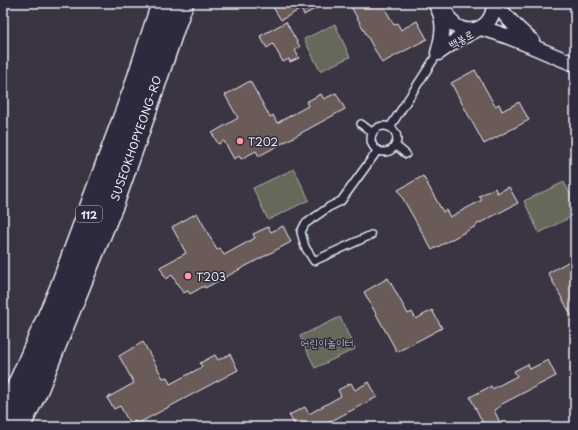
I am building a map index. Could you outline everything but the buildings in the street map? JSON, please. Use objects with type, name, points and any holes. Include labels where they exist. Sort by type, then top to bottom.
[{"type":"highway","name":"SUSEOKHOPYEONG-RO","points":[[3,420],[60,291],[135,89],[164,3]]},
{"type":"highway","name":"SUSEOKHOPYEONG-RO","points":[[18,427],[36,391],[113,202],[182,3]]},
{"type":"street","points":[[442,4],[451,22],[465,30],[473,30],[487,24],[494,10],[495,3]]},
{"type":"street","name":"백봉로","points":[[495,3],[514,26],[555,57]]},
{"type":"street","name":"백봉로","points":[[438,53],[443,27],[439,9],[442,4]]},
{"type":"street","name":"백봉로","points":[[438,53],[457,40],[480,28],[516,39],[555,57],[575,64]]},
{"type":"lane","points":[[390,128],[438,53]]},
{"type":"lane","points":[[361,124],[373,133]]},
{"type":"lane","points":[[385,126],[390,128],[396,135],[397,140],[395,144],[388,151],[383,152],[378,150],[372,143],[371,138],[373,133],[380,127],[385,126]]},
{"type":"lane","points":[[395,144],[406,154]]},
{"type":"lane","points":[[371,235],[314,261],[306,247],[301,232],[305,224],[329,207],[341,201],[378,150]]},
{"type":"green space","points":[[335,24],[350,57],[320,71],[304,39]]},
{"type":"green space","points":[[294,169],[309,200],[268,220],[253,188]]},
{"type":"green space","points":[[564,182],[575,204],[575,215],[539,233],[524,201]]},
{"type":"green space","name":"어린이놀이터","points":[[340,317],[355,349],[315,368],[300,336]]},
{"type":"place","name":"T202","points":[[240,141]]},
{"type":"place","name":"T203","points":[[188,276]]}]
